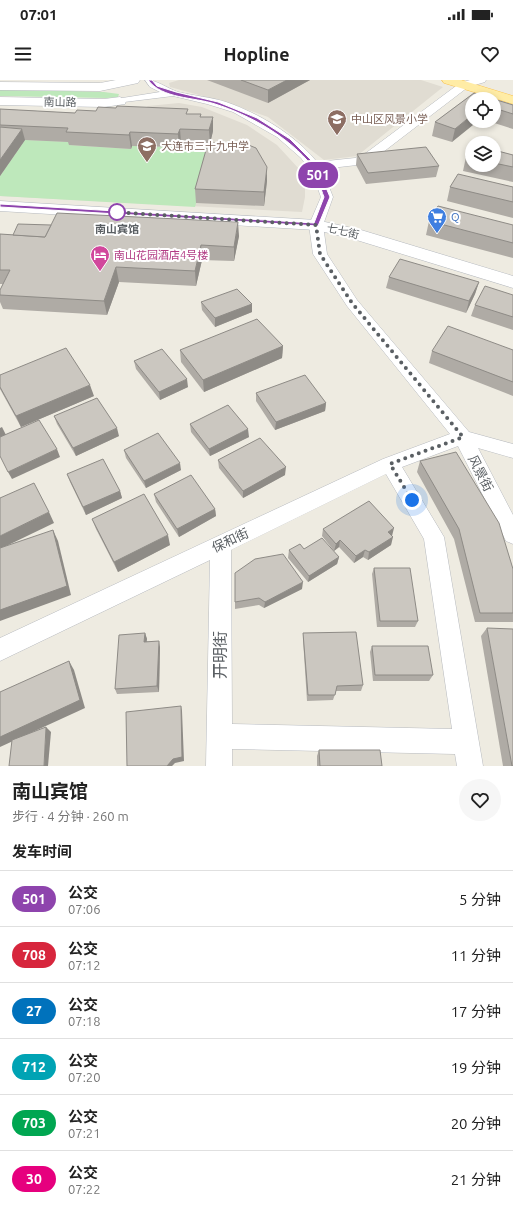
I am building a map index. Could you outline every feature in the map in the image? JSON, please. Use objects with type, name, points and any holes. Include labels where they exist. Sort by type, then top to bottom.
[{"type":"main road","points":[[0,86],[100,87],[134,80]]},
{"type":"main road","points":[[120,101],[143,80]]},
{"type":"main road","points":[[448,80],[513,100]]},
{"type":"main road","name":"南山路","points":[[0,101],[120,101]]},
{"type":"main road","name":"七七街","points":[[0,206],[316,225],[355,234],[513,282]]},
{"type":"street","points":[[150,80],[156,87],[175,94]]},
{"type":"street","points":[[315,166],[357,160],[370,156],[464,85],[481,80]]},
{"type":"street","points":[[120,101],[175,94]]},
{"type":"street","name":"风景街","points":[[175,94],[217,103],[256,119],[288,140],[315,166],[327,197],[316,225],[320,254],[352,303],[463,437],[513,535]]},
{"type":"street","points":[[463,437],[513,451]]},
{"type":"street","name":"保和街","points":[[0,650],[390,464],[463,437]]},
{"type":"street","points":[[390,464],[434,537],[470,766]]},
{"type":"street","name":"开明街","points":[[219,766],[221,544]]},
{"type":"street","points":[[220,736],[466,742]]},
{"type":"shaded area","name":"中山区风景小学","points":[[179,80],[421,80],[443,87],[357,156],[324,160],[268,117],[228,103],[170,87],[169,83]]},
{"type":"shaded area","name":"大连市三十九中学","points":[[179,103],[202,107],[247,125],[277,145],[300,170],[305,182],[305,197],[302,212],[0,196],[0,114],[111,117],[140,112],[148,106]]},
{"type":"green space","points":[[0,89],[104,92],[119,94],[118,97],[107,98],[0,96]]},
{"type":"green space","points":[[25,140],[71,142],[69,145],[131,149],[132,146],[179,147],[181,142],[221,144],[209,157],[195,207],[0,196],[0,176]]},
{"type":"building","points":[[241,80],[287,80],[268,90]]},
{"type":"building","points":[[465,100],[465,121],[455,129],[435,122]]},
{"type":"building","points":[[501,101],[513,105],[513,114],[501,110]]},
{"type":"building","points":[[117,106],[188,109],[186,114],[201,114],[200,117],[213,117],[209,130],[180,129],[178,134],[130,132],[129,135],[66,132],[68,128],[0,125],[0,109],[75,113],[77,110],[96,111],[98,107],[116,108]]},
{"type":"building","points":[[0,127],[22,129],[0,160]]},
{"type":"building","points":[[208,143],[246,144],[256,148],[267,167],[264,192],[195,189]]},
{"type":"building","points":[[426,147],[439,166],[368,173],[357,154]]},
{"type":"building","points":[[501,152],[513,155],[513,167],[501,164]]},
{"type":"building","points":[[458,174],[513,187],[513,202],[450,187]]},
{"type":"building","points":[[438,206],[513,225],[513,243],[429,221]]},
{"type":"building","name":"南山花园酒店4号楼","points":[[57,213],[238,222],[234,247],[201,245],[195,271],[116,267],[104,301],[0,295],[0,290],[10,270],[0,270],[0,234],[45,237]]},
{"type":"building","points":[[18,224],[51,225],[45,237],[13,235]]},
{"type":"building","points":[[400,259],[479,282],[469,301],[389,277]]},
{"type":"building","points":[[485,286],[513,295],[513,317],[475,305]]},
{"type":"building","points":[[237,289],[252,304],[215,318],[201,302]]},
{"type":"building","points":[[257,319],[283,346],[203,380],[180,350]]},
{"type":"building","points":[[448,326],[513,350],[513,382],[432,351]]},
{"type":"building","points":[[66,348],[90,385],[16,416],[0,387],[0,375]]},
{"type":"building","points":[[162,349],[187,379],[159,392],[134,361]]},
{"type":"building","points":[[305,375],[326,403],[276,422],[256,393]]},
{"type":"building","points":[[97,398],[117,428],[73,448],[54,416]]},
{"type":"building","points":[[228,405],[248,429],[209,449],[190,424]]},
{"type":"building","points":[[39,420],[57,449],[8,472],[0,456],[0,437]]},
{"type":"building","points":[[158,433],[180,463],[144,481],[124,450]]},
{"type":"building","points":[[260,438],[286,467],[243,491],[218,460]]},
{"type":"building","points":[[456,452],[499,523],[513,569],[513,613],[480,613],[459,529],[420,461]]},
{"type":"building","points":[[103,459],[120,491],[83,507],[67,474]]},
{"type":"building","points":[[191,475],[215,509],[177,529],[154,494]]},
{"type":"building","points":[[34,483],[49,512],[0,536],[0,498]]},
{"type":"building","points":[[144,494],[168,535],[114,562],[92,519]]},
{"type":"building","points":[[369,501],[394,528],[388,532],[393,537],[369,552],[365,550],[356,556],[340,540],[336,544],[323,529]]},
{"type":"building","points":[[53,530],[67,586],[0,610],[0,548]]},
{"type":"building","points":[[322,538],[339,557],[309,576],[289,550],[300,544],[304,549]]},
{"type":"building","points":[[283,554],[303,582],[265,602],[259,598],[235,602],[235,573],[255,559]]},
{"type":"building","points":[[374,568],[410,568],[418,621],[380,621]]},
{"type":"building","points":[[487,628],[513,629],[513,766],[512,766]]},
{"type":"building","points":[[356,632],[363,685],[337,686],[335,695],[308,695],[303,633]]},
{"type":"building","points":[[145,633],[144,642],[159,641],[157,686],[115,689],[119,635]]},
{"type":"building","points":[[372,646],[428,646],[433,675],[375,675]]},
{"type":"building","points":[[69,661],[80,700],[0,737],[0,692]]},
{"type":"building","points":[[181,706],[182,757],[173,759],[167,766],[127,766],[126,712]]},
{"type":"building","points":[[46,727],[44,766],[9,766],[12,740]]},
{"type":"building","points":[[319,750],[380,750],[382,766],[320,766]]},
{"type":"bus line","name":"501","points":[[0,206],[287,222],[316,225],[322,214],[327,197],[315,166],[288,140],[256,119],[217,103],[175,94],[156,87],[150,80]]},
{"type":"place","name":"中山区风景小学","points":[[337,136]]},
{"type":"place","name":"大连市三十九中学","points":[[147,163]]},
{"type":"place","name":"南山宾馆","points":[[117,212]]},
{"type":"place","name":"Q","points":[[437,234]]},
{"type":"place","name":"南山花园酒店4号楼","points":[[100,272]]},
{"type":"route","points":[[117,212],[112,212],[316,225],[320,254],[352,303],[463,437],[390,464],[412,500]]}]
